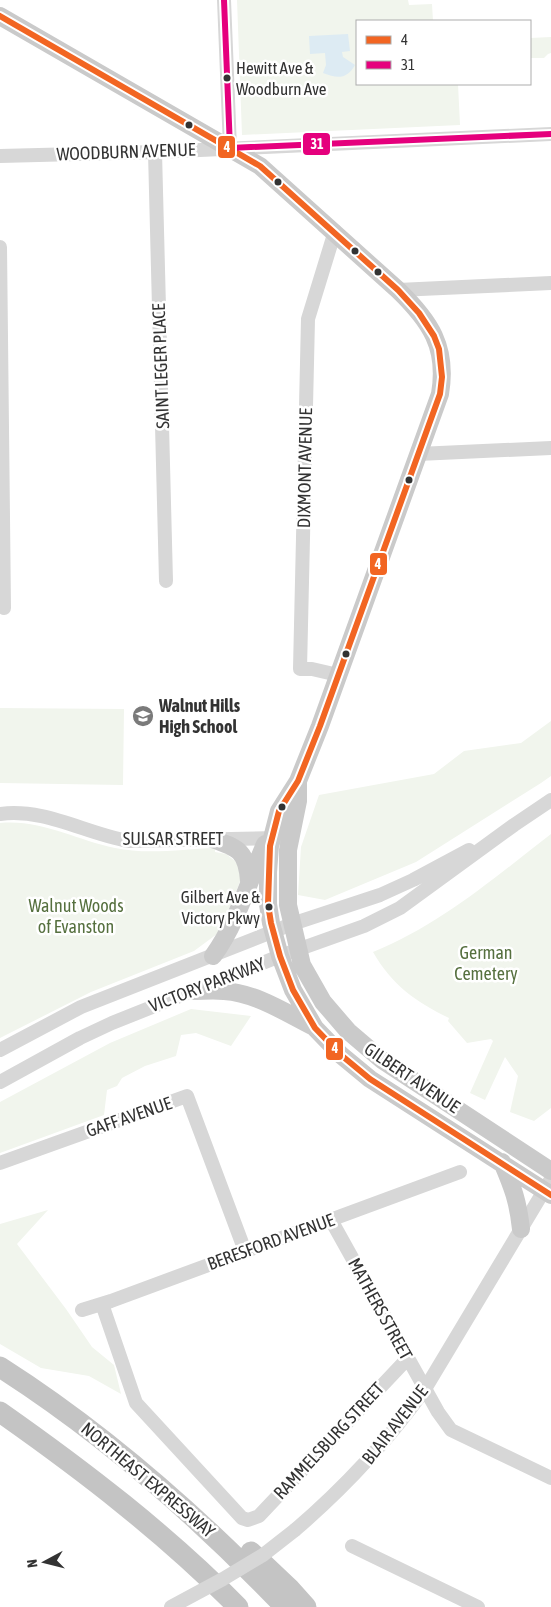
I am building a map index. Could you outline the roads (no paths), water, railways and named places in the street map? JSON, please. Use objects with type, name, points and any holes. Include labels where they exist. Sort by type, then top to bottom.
[{"type":"highway","name":"NORTHEAST EXPRESSWAY","points":[[0,1367],[96,1434],[176,1501],[285,1607]]},
{"type":"highway","name":"NORTHEAST EXPRESSWAY","points":[[0,1412],[39,1439],[128,1507],[238,1607]]},
{"type":"highway","points":[[176,1501],[209,1513],[290,1588],[306,1607]]},
{"type":"main road","name":"GILBERT AVENUE","points":[[0,16],[260,166],[335,231],[398,290],[416,308],[432,332],[440,350],[442,365],[440,394],[298,782],[279,811],[270,838],[268,904],[273,932],[293,990],[316,1028],[341,1055],[362,1073],[501,1162],[549,1188]]},
{"type":"main road","name":"GILBERT AVENUE","points":[[298,782],[298,801],[290,838],[287,867],[287,891],[292,924],[302,965],[323,1002],[348,1031],[382,1060],[551,1171]]},
{"type":"main road","points":[[213,956],[223,943],[231,927],[249,881],[270,838]]},
{"type":"main road","points":[[212,839],[231,845],[245,858],[248,865],[249,881]]},
{"type":"main road","points":[[192,991],[224,991],[261,1000],[316,1028]]},
{"type":"main road","points":[[501,1162],[514,1189],[521,1229]]},
{"type":"street","points":[[224,0],[230,148]]},
{"type":"street","name":"WOODBURN AVENUE","points":[[0,156],[155,152],[551,134]]},
{"type":"street","name":"SAINT LEGER PLACE","points":[[155,152],[166,581]]},
{"type":"street","name":"DIXMONT AVENUE","points":[[335,231],[308,319],[300,669],[312,669],[338,675]]},
{"type":"street","points":[[0,247],[4,608]]},
{"type":"street","points":[[398,290],[551,283]]},
{"type":"street","points":[[418,454],[551,448]]},
{"type":"street","name":"VICTORY PARKWAY","points":[[0,1082],[88,1034],[139,1011],[280,956],[364,926],[400,908],[551,800]]},
{"type":"street","name":"SULSAR STREET","points":[[0,814],[39,815],[108,837],[128,841],[290,838]]},
{"type":"street","name":"VICTORY PARKWAY","points":[[0,1050],[81,1007],[144,981],[292,924],[380,895],[413,880],[514,825]]},
{"type":"street","name":"GAFF AVENUE","points":[[0,1162],[187,1096],[245,1251]]},
{"type":"street","name":"BERESFORD AVENUE","points":[[82,1310],[460,1172]]},
{"type":"street","name":"BLAIR AVENUE","points":[[171,1607],[263,1555],[327,1503],[361,1468],[407,1414],[424,1389],[521,1229],[549,1188]]},
{"type":"street","name":"MATHERS STREET","points":[[331,1220],[424,1389],[450,1430],[551,1478]]},
{"type":"street","name":"RAMMELSBURG STREET","points":[[102,1304],[136,1403],[242,1518],[248,1520],[259,1516],[408,1358]]},
{"type":"street","points":[[352,1546],[478,1607]]},
{"type":"place","name":"Hewitt Ave & Woodburn Ave","points":[[227,78]]},
{"type":"place","name":"Walnut Hills High School","points":[[143,716]]},
{"type":"place","name":"Gilbert Ave & Victory Pkwy","points":[[269,907]]},
{"type":"park label","name":"Walnut Woods of Evanston","points":[[76,916]]},
{"type":"park label","name":"German Cemetery","points":[[486,963]]}]
